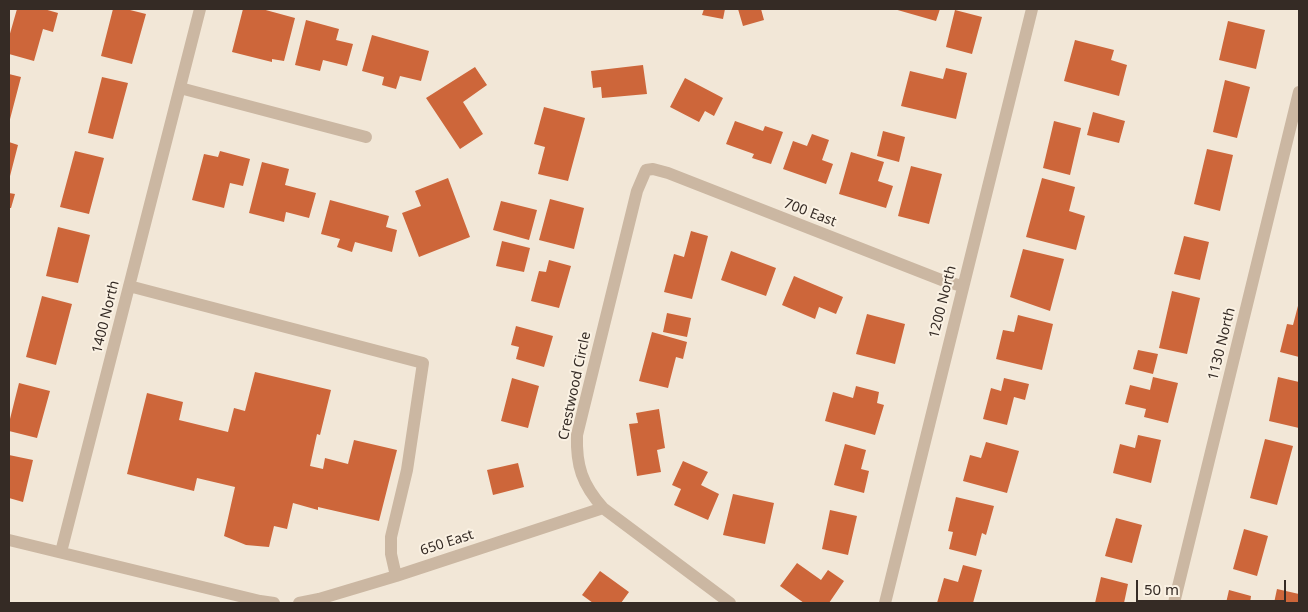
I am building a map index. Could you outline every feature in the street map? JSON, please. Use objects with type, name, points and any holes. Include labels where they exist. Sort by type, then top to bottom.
[{"type":"street","name":"1400 North","points":[[61,552],[200,9]]},
{"type":"street","name":"1200 North","points":[[885,603],[1032,9]]},
{"type":"street","points":[[180,88],[366,137]]},
{"type":"street","name":"1130 North","points":[[1174,603],[1299,92]]},
{"type":"street","name":"700 East","points":[[646,170],[653,169],[668,173],[944,281],[962,286]]},
{"type":"street","name":"Crestwood Circle","points":[[646,170],[638,191],[577,435],[576,453],[579,469],[588,490],[603,508],[730,603]]},
{"type":"street","points":[[129,286],[423,362],[407,470],[391,537],[391,554],[396,576]]},
{"type":"street","name":"650 East","points":[[299,603],[319,599],[396,576],[603,508]]},
{"type":"street","points":[[9,540],[274,603]]},
{"type":"building","points":[[17,9],[44,9],[58,13],[53,32],[43,29],[34,61],[9,54],[9,37]]},
{"type":"building","points":[[113,9],[126,9],[146,14],[132,64],[101,56]]},
{"type":"building","points":[[243,9],[262,9],[295,18],[284,61],[272,59],[272,62],[232,52]]},
{"type":"building","points":[[704,9],[725,9],[723,19],[702,15]]},
{"type":"building","points":[[738,9],[761,9],[764,20],[743,26]]},
{"type":"building","points":[[894,9],[940,9],[936,21]]},
{"type":"building","points":[[955,10],[982,17],[972,54],[946,47]]},
{"type":"building","points":[[306,20],[339,29],[336,40],[353,44],[347,66],[323,60],[320,71],[295,65]]},
{"type":"building","points":[[1228,21],[1265,30],[1256,69],[1219,60]]},
{"type":"building","points":[[372,35],[429,51],[421,81],[400,76],[396,89],[382,85],[384,77],[362,71]]},
{"type":"building","points":[[1075,40],[1114,50],[1111,60],[1127,65],[1119,96],[1064,81]]},
{"type":"building","points":[[643,65],[647,94],[602,98],[601,87],[593,88],[591,71]]},
{"type":"building","points":[[475,67],[487,85],[463,102],[483,134],[460,149],[426,98]]},
{"type":"building","points":[[946,68],[967,73],[956,119],[901,106],[910,71],[943,79]]},
{"type":"building","points":[[9,74],[21,77],[9,123]]},
{"type":"building","points":[[102,77],[128,83],[113,139],[88,133]]},
{"type":"building","points":[[685,78],[723,98],[714,116],[705,111],[699,122],[670,107]]},
{"type":"building","points":[[1225,80],[1250,87],[1237,138],[1213,132]]},
{"type":"building","points":[[544,107],[585,118],[568,181],[538,174],[545,147],[534,144]]},
{"type":"building","points":[[1093,112],[1125,121],[1119,143],[1087,135]]},
{"type":"building","points":[[735,121],[763,131],[765,126],[783,132],[771,164],[752,158],[754,154],[726,144]]},
{"type":"building","points":[[1054,121],[1081,128],[1070,175],[1043,168]]},
{"type":"building","points":[[883,131],[905,137],[899,162],[877,156]]},
{"type":"building","points":[[812,134],[829,140],[822,160],[833,164],[826,184],[783,169],[793,141],[807,146]]},
{"type":"building","points":[[9,142],[18,145],[9,180]]},
{"type":"building","points":[[1207,149],[1233,155],[1220,211],[1194,204]]},
{"type":"building","points":[[75,151],[104,158],[89,214],[60,207]]},
{"type":"building","points":[[220,151],[250,159],[243,186],[230,183],[224,208],[192,200],[204,154],[218,157]]},
{"type":"building","points":[[851,152],[884,162],[878,181],[893,186],[886,208],[839,194]]},
{"type":"building","points":[[262,162],[289,169],[285,185],[316,193],[309,218],[286,212],[284,222],[249,213]]},
{"type":"building","points":[[911,166],[942,174],[929,224],[898,216]]},
{"type":"building","points":[[448,178],[470,237],[419,257],[402,213],[421,206],[415,191]]},
{"type":"building","points":[[1042,178],[1075,187],[1069,211],[1085,216],[1076,250],[1026,237]]},
{"type":"building","points":[[9,193],[15,194],[11,208],[9,208]]},
{"type":"building","points":[[550,199],[584,208],[574,249],[539,240]]},
{"type":"building","points":[[330,200],[389,216],[386,227],[397,230],[392,252],[355,242],[352,252],[337,247],[340,239],[321,234]]},
{"type":"building","points":[[501,201],[537,210],[529,240],[493,230]]},
{"type":"building","points":[[58,227],[90,235],[78,283],[46,276]]},
{"type":"building","points":[[691,231],[708,236],[692,299],[664,292],[674,254],[684,257]]},
{"type":"building","points":[[1184,236],[1209,242],[1200,280],[1174,274]]},
{"type":"building","points":[[502,241],[530,248],[524,272],[496,266]]},
{"type":"building","points":[[1023,249],[1064,259],[1050,311],[1010,297]]},
{"type":"building","points":[[731,251],[776,268],[766,296],[721,280]]},
{"type":"building","points":[[549,260],[571,266],[559,308],[531,301],[539,271],[546,272]]},
{"type":"building","points":[[794,276],[843,297],[836,314],[819,307],[815,319],[782,305]]},
{"type":"building","points":[[1172,291],[1200,298],[1187,354],[1159,348]]},
{"type":"building","points":[[42,296],[72,304],[56,365],[26,357]]},
{"type":"building","points":[[1299,302],[1299,357],[1280,352],[1287,324],[1293,325]]},
{"type":"building","points":[[667,313],[691,318],[687,337],[663,332]]},
{"type":"building","points":[[867,314],[905,324],[895,364],[856,354]]},
{"type":"building","points":[[1018,315],[1053,324],[1042,370],[996,359],[1003,330],[1014,332]]},
{"type":"building","points":[[516,326],[553,336],[544,367],[516,359],[519,347],[511,345]]},
{"type":"building","points":[[652,332],[687,342],[683,359],[676,357],[668,388],[639,381]]},
{"type":"building","points":[[1138,350],[1158,354],[1153,374],[1133,369]]},
{"type":"building","points":[[255,372],[331,390],[320,435],[317,434],[310,466],[323,469],[325,458],[348,464],[354,440],[397,450],[379,521],[318,507],[318,510],[293,503],[287,529],[274,526],[269,547],[246,545],[224,536],[235,487],[197,478],[194,491],[127,474],[147,393],[183,402],[179,420],[228,432],[234,408],[245,411]]},
{"type":"building","points":[[1153,377],[1178,383],[1168,423],[1144,417],[1146,409],[1125,404],[1130,385],[1150,390]]},
{"type":"building","points":[[1278,377],[1299,382],[1299,428],[1269,421]]},
{"type":"building","points":[[512,378],[539,386],[528,428],[501,421]]},
{"type":"building","points":[[1004,378],[1029,384],[1025,400],[1014,397],[1007,425],[983,419],[991,388],[1001,391]]},
{"type":"building","points":[[19,383],[50,391],[37,438],[9,431],[9,423]]},
{"type":"building","points":[[856,386],[879,392],[877,403],[884,405],[875,435],[825,421],[833,392],[853,398]]},
{"type":"building","points":[[659,409],[665,448],[657,450],[661,472],[637,476],[629,424],[638,423],[636,413]]},
{"type":"building","points":[[1138,435],[1161,440],[1151,483],[1113,473],[1120,444],[1135,448]]},
{"type":"building","points":[[1265,439],[1293,446],[1277,505],[1250,498]]},
{"type":"building","points":[[986,442],[1019,451],[1007,493],[963,481],[970,455],[981,458]]},
{"type":"building","points":[[845,444],[866,450],[861,469],[869,471],[864,493],[834,485]]},
{"type":"building","points":[[9,455],[33,460],[23,502],[9,498]]},
{"type":"building","points":[[683,461],[708,472],[701,485],[719,494],[708,520],[674,505],[681,489],[672,485]]},
{"type":"building","points":[[518,463],[524,487],[493,495],[487,470]]},
{"type":"building","points":[[733,494],[774,503],[765,544],[723,535]]},
{"type":"building","points":[[956,497],[994,506],[986,535],[982,533],[976,556],[949,549],[953,532],[948,531]]},
{"type":"building","points":[[830,510],[857,516],[848,555],[822,549]]},
{"type":"building","points":[[1116,518],[1142,525],[1132,563],[1105,556]]},
{"type":"building","points":[[1244,529],[1268,536],[1257,576],[1233,569]]},
{"type":"building","points":[[797,563],[821,580],[828,570],[844,581],[829,603],[804,603],[780,586]]},
{"type":"building","points":[[963,565],[982,570],[973,603],[937,603],[944,578],[958,582]]},
{"type":"building","points":[[600,571],[629,592],[621,603],[593,603],[582,595]]},
{"type":"building","points":[[1101,577],[1128,584],[1124,603],[1095,603]]},
{"type":"building","points":[[1277,589],[1299,594],[1299,603],[1274,603]]},
{"type":"building","points":[[1229,590],[1251,596],[1250,603],[1226,603]]}]
